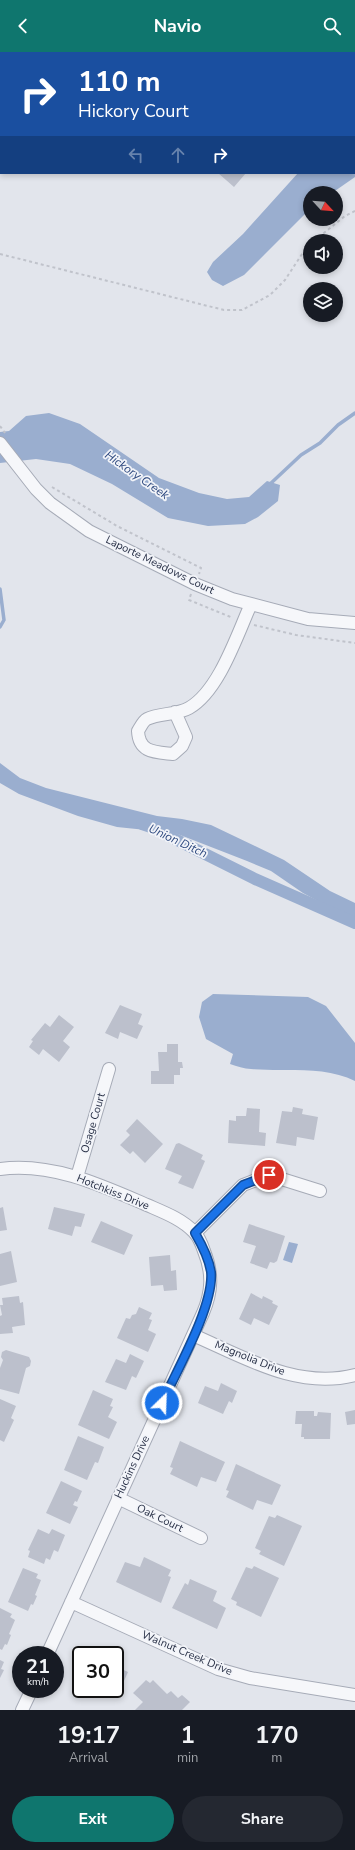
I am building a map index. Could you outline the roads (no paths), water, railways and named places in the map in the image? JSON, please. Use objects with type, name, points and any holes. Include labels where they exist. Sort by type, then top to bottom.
[{"type":"street","name":"Laporte Meadows Court","points":[[0,443],[36,489],[50,503],[89,531],[195,584],[251,604],[308,619],[355,623]]},
{"type":"street","points":[[175,712],[188,709],[206,693],[222,666],[251,604]]},
{"type":"street","name":"Osage Court","points":[[77,1177],[109,1069]]},
{"type":"street","name":"Hotchkiss Drive","points":[[0,1169],[30,1168],[77,1177],[161,1212],[186,1225],[195,1233]]},
{"type":"street","points":[[195,1233],[243,1185],[269,1175],[320,1191]]},
{"type":"street","name":"Huckins Drive","points":[[51,1646],[207,1303],[211,1278],[207,1259],[195,1233]]},
{"type":"street","name":"Magnolia Drive","points":[[193,1335],[285,1374],[328,1379],[355,1375]]},
{"type":"street","name":"Oak Court","points":[[118,1498],[201,1538]]},
{"type":"street","name":"Walnut Creek Drive","points":[[71,1602],[218,1668],[250,1678],[355,1695]]},
{"type":"street","points":[[22,1710],[28,1698]]},
{"type":"water","points":[[297,174],[355,174],[355,177],[342,186],[303,186],[303,216],[244,275],[223,286],[212,280],[207,272],[213,262],[243,234]]},
{"type":"water","points":[[49,413],[80,424],[159,478],[199,493],[227,499],[249,497],[267,481],[280,485],[278,501],[258,517],[245,524],[208,526],[168,518],[112,484],[70,464],[36,459],[0,463],[0,432],[9,431],[26,416]]},
{"type":"water","points":[[0,763],[20,778],[46,788],[157,816],[211,825],[284,860],[330,891],[355,903],[355,921],[303,893],[271,871],[175,833],[117,827],[78,816],[19,794],[0,783]]},
{"type":"water","points":[[213,994],[308,997],[326,1006],[355,1043],[355,1081],[343,1076],[317,1071],[248,1069],[230,1064],[233,1054],[206,1039],[199,1017],[202,1002]]},
{"type":"water","points":[[289,1242],[298,1244],[292,1263],[283,1260]]},
{"type":"waterway","name":"Hickory Creek","points":[[269,485],[301,455],[320,443],[338,425],[355,413]]},
{"type":"waterway","name":"Hickory Creek","points":[[0,589],[4,620],[0,627]]},
{"type":"waterway","name":"Union Ditch","points":[[142,824],[151,827],[255,879],[355,923]]}]
